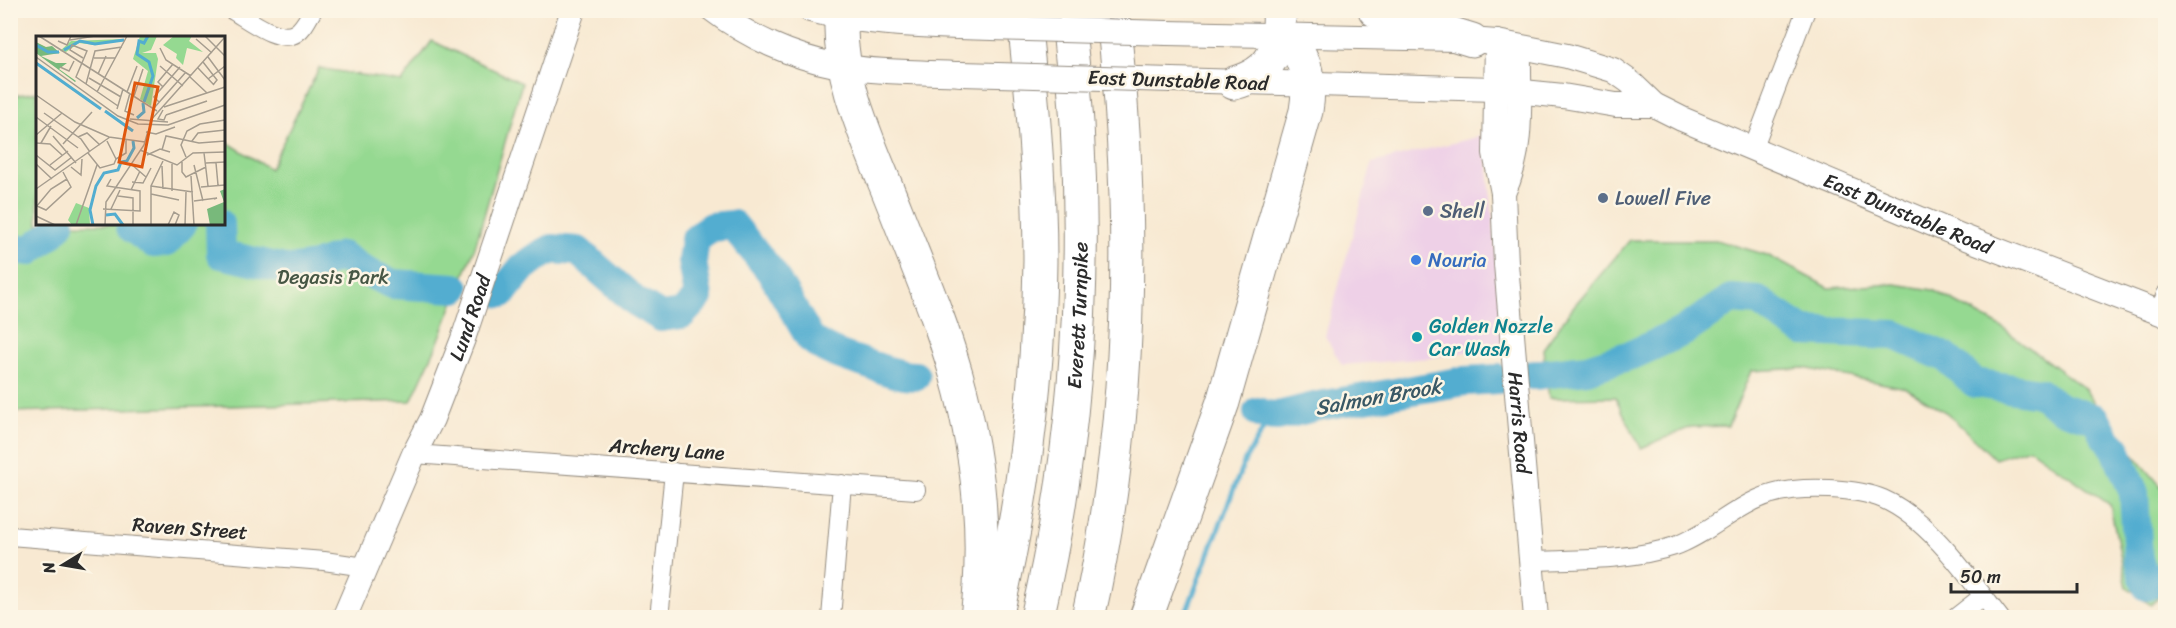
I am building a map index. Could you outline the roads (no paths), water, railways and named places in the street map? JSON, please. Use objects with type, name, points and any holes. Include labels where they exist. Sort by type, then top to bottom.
[{"type":"highway","points":[[996,618],[1011,546],[1028,436],[1038,314],[1038,180],[1023,10]]},
{"type":"highway","name":"Everett Turnpike","points":[[1037,618],[1054,537],[1067,456],[1079,323],[1082,262],[1081,180],[1077,109],[1067,10]]},
{"type":"highway","points":[[1088,618],[1104,542],[1116,462],[1126,330],[1128,242],[1126,172],[1112,10]]},
{"type":"highway","points":[[1375,10],[1496,43]]},
{"type":"highway","points":[[842,14],[841,43],[855,105],[945,341],[963,401],[972,445],[979,506],[980,575],[977,618]]},
{"type":"highway","points":[[1234,82],[1251,77],[1266,66],[1275,51],[1280,22]]},
{"type":"highway","points":[[1146,618],[1223,402],[1306,111],[1308,84],[1305,66],[1280,22]]},
{"type":"street","points":[[232,10],[275,34],[288,36],[299,31],[313,10]]},
{"type":"street","name":"Lund Road","points":[[344,618],[414,454],[432,419],[477,301],[573,10]]},
{"type":"street","name":"East Dunstable Road","points":[[713,10],[742,30],[767,42],[812,59],[845,67],[961,74],[1507,90],[1616,105],[1654,105]]},
{"type":"street","name":"East Dunstable Road","points":[[810,10],[892,24],[1167,33],[1280,22],[1496,43],[1567,56],[1612,70],[1630,82],[1654,105],[1753,149],[1972,241],[2163,307]]},
{"type":"street","points":[[1753,149],[1806,10]]},
{"type":"street","name":"Harris Road","points":[[1496,43],[1507,90],[1516,160],[1503,193],[1506,264],[1536,618]]},
{"type":"street","name":"Archery Lane","points":[[414,454],[916,490]]},
{"type":"street","points":[[659,618],[675,472]]},
{"type":"street","points":[[831,618],[842,484]]},
{"type":"street","points":[[1531,561],[1653,553],[1678,545],[1700,534],[1738,509],[1775,493],[1795,489],[1835,489],[1882,498],[1910,514],[1933,536],[2000,618]]},
{"type":"street","name":"Raven Street","points":[[10,536],[324,561],[365,567]]},
{"type":"street","points":[[1955,618],[1983,596]]},
{"type":"waterway","name":"Salmon Brook","points":[[10,248],[29,251],[59,225]]},
{"type":"waterway","name":"Salmon Brook","points":[[131,225],[153,243],[166,242],[181,225]]},
{"type":"waterway","name":"Salmon Brook","points":[[220,225],[221,254],[289,270],[315,266],[342,256],[366,272],[393,284],[455,288]]},
{"type":"waterway","name":"Salmon Brook","points":[[502,293],[523,267],[539,256],[552,249],[578,251],[635,301],[661,317],[682,314],[698,297],[692,261],[695,240],[711,227],[733,225],[772,273],[810,338],[824,348],[839,354],[892,372],[915,376]]},
{"type":"waterway","name":"Salmon Brook","points":[[1533,375],[1587,369],[1634,354],[1684,331],[1731,299],[1758,301],[1803,331],[1895,335],[1945,357],[1975,383],[2039,393],[2061,408],[2096,419],[2106,438],[2115,447],[2134,493],[2138,559],[2147,586],[2166,575]]},
{"type":"waterway","name":"Salmon Brook","points":[[1258,412],[1278,416],[1318,406],[1465,381],[1498,379]]},
{"type":"waterway","points":[[1184,618],[1245,460],[1271,416]]},
{"type":"place","name":"Lowell Five","points":[[1603,198]]},
{"type":"place","name":"Shell","points":[[1428,211]]},
{"type":"place","name":"Nouria","points":[[1416,260]]},
{"type":"place","name":"Golden Nozzle Car Wash","points":[[1417,337]]},
{"type":"park label","name":"Degasis Park","points":[[333,277]]}]
